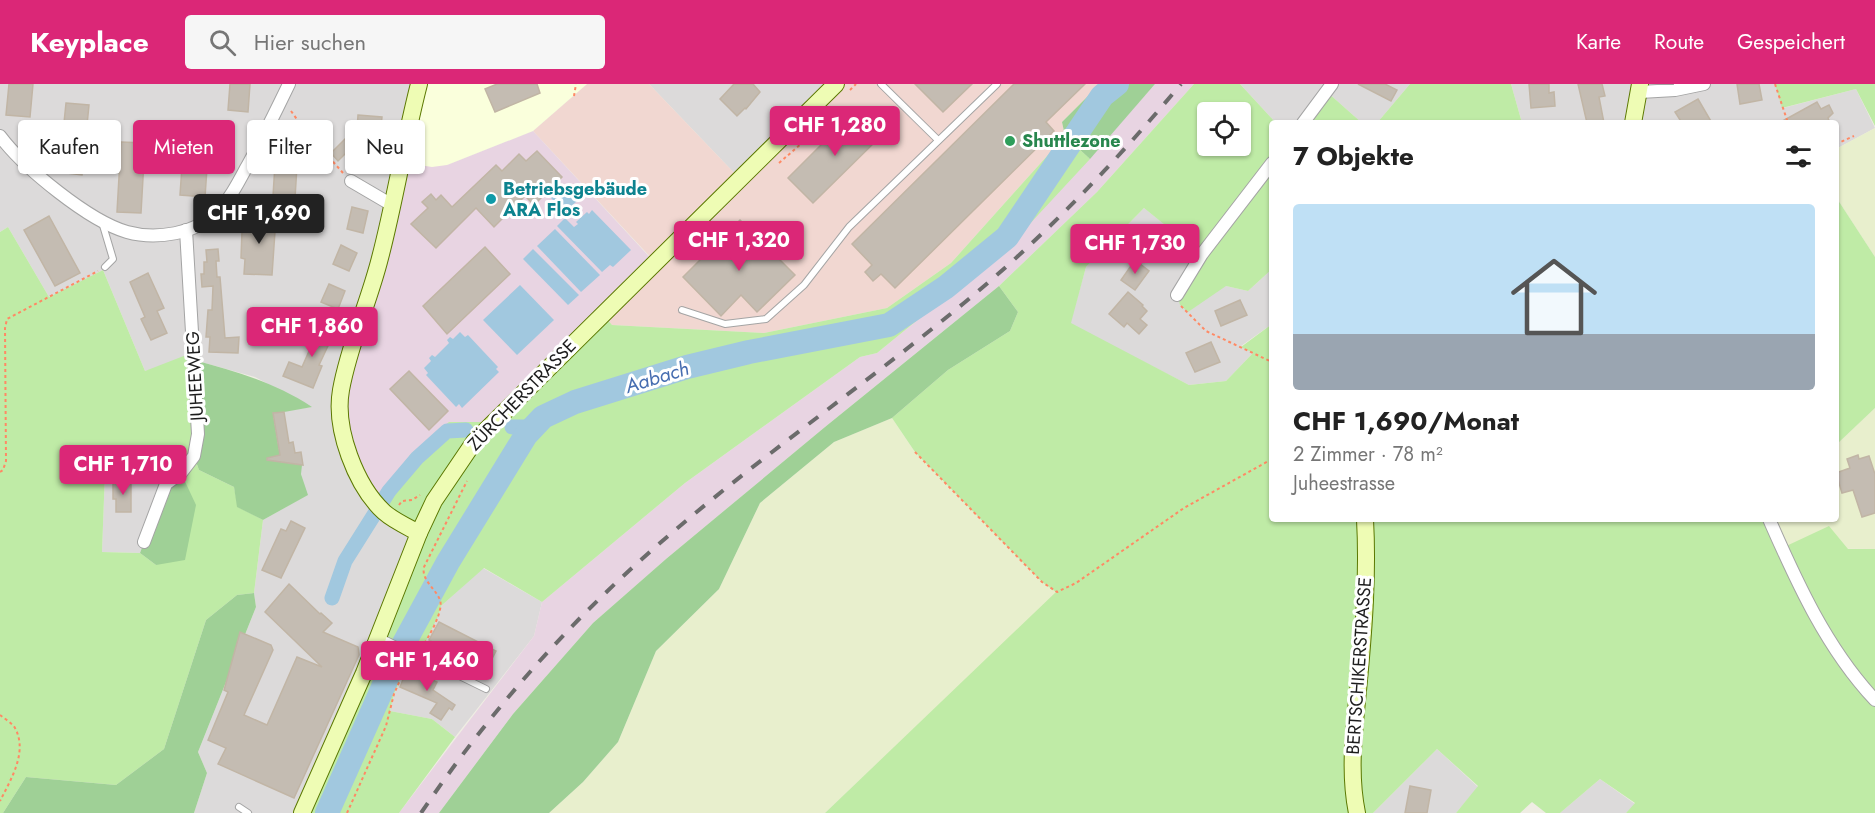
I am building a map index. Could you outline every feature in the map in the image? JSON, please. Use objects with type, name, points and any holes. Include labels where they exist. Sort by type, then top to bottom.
[{"type":"main road","points":[[419,84],[380,258],[341,392],[341,416],[349,453],[361,482],[379,507],[419,533]]},
{"type":"main road","points":[[1634,120],[1640,88]]},
{"type":"main road","name":"ZÜRCHERSTRASSE","points":[[302,813],[386,640],[419,533],[434,501],[474,442],[840,90]]},
{"type":"main road","name":"BERTSCHIKERSTRASSE","points":[[1358,813],[1353,792],[1352,753],[1366,597],[1365,522]]},
{"type":"street","points":[[0,136],[26,165],[51,186],[111,226],[128,233],[148,236],[186,230],[200,225],[227,201],[289,84]]},
{"type":"street","points":[[1305,120],[1332,84]]},
{"type":"street","points":[[1640,88],[1675,90],[1704,84]]},
{"type":"street","points":[[1177,295],[1202,254],[1269,167]]},
{"type":"street","points":[[351,180],[392,205]]},
{"type":"street","name":"JUHEEWEG","points":[[144,542],[166,484],[181,473],[194,456],[198,434],[186,230]]},
{"type":"street","points":[[1770,522],[1807,599],[1832,644],[1854,677],[1875,700]]},
{"type":"lane","points":[[881,84],[938,140]]},
{"type":"lane","points":[[682,310],[724,324],[766,319],[804,285],[849,228],[997,84]]},
{"type":"lane","points":[[101,220],[113,259],[105,267]]},
{"type":"lane","points":[[386,640],[486,689]]},
{"type":"lane","points":[[239,807],[248,813]]},
{"type":"path","points":[[574,96],[576,84]]},
{"type":"path","points":[[840,90],[856,84]]},
{"type":"path","points":[[1775,84],[1787,120]]},
{"type":"path","points":[[282,99],[319,147],[351,180]]},
{"type":"path","points":[[775,167],[817,129],[838,102]]},
{"type":"path","points":[[1839,143],[1854,136]]},
{"type":"path","points":[[0,472],[6,460],[5,328],[7,319],[105,267]]},
{"type":"path","points":[[1177,295],[1180,305],[1206,331],[1269,361]]},
{"type":"path","points":[[915,452],[1042,582],[1057,592],[1076,583],[1184,508],[1269,461]]},
{"type":"path","points":[[347,813],[386,726],[394,694],[412,652],[425,643],[439,614],[441,606],[437,595],[425,578],[424,567],[471,475]]},
{"type":"path","points":[[402,501],[412,500],[421,495]]},
{"type":"path","points":[[0,716],[14,726],[20,740],[17,767],[0,801]]},
{"type":"shaded area","points":[[0,84],[587,84],[533,131],[447,165],[419,533],[302,813],[194,813],[207,773],[198,752],[256,607],[254,593],[263,520],[307,495],[301,474],[281,462],[273,413],[311,407],[255,377],[194,360],[145,371],[103,270],[49,297],[8,227],[0,232]]},
{"type":"shaded area","points":[[419,84],[587,84],[533,131],[447,165],[425,166],[425,120],[410,120]]},
{"type":"shaded area","points":[[587,84],[649,84],[740,179],[836,84],[1100,84],[1062,122],[1065,136],[951,263],[887,308],[764,333],[612,325],[602,313],[655,262],[533,131]]},
{"type":"shaded area","points":[[649,84],[836,84],[740,179]]},
{"type":"shaded area","points":[[1155,84],[1194,84],[1097,192],[999,286],[825,427],[593,623],[513,714],[439,813],[399,813],[534,636],[542,602],[685,483],[860,357],[877,353],[1012,243]]},
{"type":"shaded area","points":[[1240,84],[1410,84],[1380,120],[1359,120],[1327,92],[1305,120],[1273,120]]},
{"type":"shaded area","points":[[1511,84],[1775,84],[1783,108],[1856,89],[1875,128],[1839,147],[1839,120],[1521,120]]},
{"type":"shaded area","points":[[1875,128],[1875,257],[1839,202],[1839,147]]},
{"type":"shaded area","points":[[533,131],[655,263],[494,423],[411,454],[374,501],[344,434],[352,351],[397,174],[425,174],[425,164],[447,165]]},
{"type":"shaded area","points":[[1144,208],[1202,254],[1226,286],[1248,291],[1269,272],[1269,326],[1241,346],[1253,353],[1226,381],[1189,385],[1070,324],[1086,267]]},
{"type":"shaded area","points":[[1875,408],[1875,549],[1782,548],[1770,522],[1839,522],[1839,442]]},
{"type":"shaded area","points":[[892,418],[915,452],[1042,582],[1057,592],[825,813],[549,813],[583,782],[618,742],[656,651],[719,589],[760,503],[834,442]]},
{"type":"shaded area","points":[[105,471],[181,473],[166,485],[140,553],[102,552]]},
{"type":"shaded area","points":[[483,568],[542,602],[534,636],[455,737],[432,719],[390,711],[394,694],[409,659],[439,614],[441,606]]},
{"type":"shaded area","points":[[1437,749],[1478,787],[1456,813],[1373,813]]},
{"type":"shaded area","points":[[1600,779],[1635,804],[1626,813],[1560,813]]},
{"type":"green space","points":[[1100,84],[1155,84],[1090,159],[1065,136],[1062,122]]},
{"type":"green space","points":[[1194,84],[1240,84],[1273,120],[1269,120],[1269,272],[1248,291],[1226,286],[1188,312],[1180,305],[1177,295],[1201,254],[1144,208],[1086,267],[1071,323],[1189,385],[1226,381],[1253,353],[1241,347],[1269,326],[1269,522],[1770,522],[1782,548],[1829,526],[1848,549],[1875,549],[1875,813],[1626,813],[1635,803],[1600,779],[1560,813],[1546,813],[1532,802],[1520,813],[1456,813],[1478,786],[1437,749],[1373,813],[825,813],[1056,592],[1042,582],[915,452],[892,418],[948,370],[1010,331],[1018,312],[999,286],[1097,192]]},
{"type":"green space","points":[[1410,84],[1511,84],[1521,120],[1380,120]]},
{"type":"green space","points":[[1775,84],[1875,84],[1875,126],[1856,89],[1782,108]]},
{"type":"green space","points":[[1327,92],[1359,120],[1305,120]]},
{"type":"green space","points":[[1065,136],[1090,159],[1012,243],[877,353],[860,357],[685,483],[542,602],[484,568],[441,606],[425,643],[409,659],[394,694],[390,711],[432,719],[455,737],[399,813],[302,813],[419,533],[374,501],[411,454],[449,422],[494,422],[602,313],[612,325],[764,333],[887,308],[951,263]]},
{"type":"green space","points":[[1839,202],[1875,257],[1875,408],[1839,442]]},
{"type":"green space","points":[[8,227],[49,297],[103,270],[145,371],[194,352],[194,456],[199,470],[234,487],[238,507],[263,520],[254,593],[237,595],[206,620],[164,749],[116,785],[26,777],[3,813],[0,813],[0,232]],"holes":[[[105,472],[181,473],[156,565],[140,553],[102,552]]]},
{"type":"green space","points":[[999,286],[1018,312],[1010,331],[948,370],[892,418],[834,442],[760,503],[719,589],[656,651],[618,742],[583,782],[549,813],[439,813],[513,714],[593,623],[825,427]]},
{"type":"green space","points":[[194,360],[269,384],[312,407],[273,414],[281,462],[302,465],[301,474],[308,495],[263,520],[237,507],[234,487],[199,470],[194,456]]},
{"type":"green space","points":[[181,473],[196,505],[185,560],[156,565],[140,553],[166,484]]},
{"type":"green space","points":[[254,593],[256,607],[198,752],[207,773],[194,813],[3,813],[26,777],[116,785],[164,749],[206,620],[237,595]]},
{"type":"water","points":[[558,181],[577,201],[565,212],[546,193]]},
{"type":"water","points":[[592,210],[631,250],[613,267],[610,265],[602,272],[557,226],[565,218],[574,227],[578,224],[576,222]]},
{"type":"water","points":[[555,229],[600,275],[581,292],[537,246]]},
{"type":"water","points":[[533,249],[579,295],[568,305],[523,259]]},
{"type":"water","points":[[520,285],[554,320],[517,355],[483,320]]},
{"type":"water","points":[[460,332],[465,337],[468,335],[498,367],[496,369],[499,372],[462,408],[459,404],[456,407],[426,375],[428,373],[424,368],[431,361],[429,358],[432,355],[435,357],[449,343],[447,340],[450,337],[453,339]]},
{"type":"building","points":[[9,84],[33,84],[30,117],[6,115]]},
{"type":"building","points":[[230,84],[250,84],[248,112],[228,110]]},
{"type":"building","points":[[497,84],[537,84],[540,93],[495,112],[485,89]]},
{"type":"building","points":[[734,84],[753,84],[760,92],[737,116],[720,99]]},
{"type":"building","points":[[915,84],[972,84],[943,112]]},
{"type":"building","points":[[1014,84],[1085,84],[1046,122],[1054,131],[895,288],[881,274],[873,281],[865,272],[872,265],[852,244]]},
{"type":"building","points":[[1358,84],[1385,84],[1397,90],[1391,101]]},
{"type":"building","points":[[1529,84],[1549,84],[1549,93],[1554,92],[1555,106],[1531,108]]},
{"type":"building","points":[[1578,84],[1602,84],[1605,96],[1599,97],[1603,120],[1586,120]]},
{"type":"building","points":[[1737,84],[1759,84],[1762,100],[1740,104]]},
{"type":"building","points":[[1698,99],[1710,120],[1680,120],[1675,112]]},
{"type":"building","points":[[1817,102],[1821,109],[1829,105],[1833,113],[1829,120],[1784,120]]},
{"type":"building","points":[[66,103],[89,105],[88,120],[64,120]]},
{"type":"building","points":[[856,110],[881,136],[813,203],[788,178]]},
{"type":"building","points":[[358,115],[382,117],[382,120],[358,120]]},
{"type":"building","points":[[345,139],[345,154],[338,161],[333,155],[333,151]]},
{"type":"building","points":[[121,142],[133,142],[133,174],[143,174],[141,213],[117,212],[119,174],[121,174]]},
{"type":"building","name":"Betriebsgebäude ARA Flos","points":[[537,151],[562,177],[534,205],[525,196],[494,227],[476,208],[436,248],[411,224],[428,208],[422,202],[431,194],[436,200],[441,195],[452,207],[496,165],[502,171],[519,154],[526,161]]},
{"type":"building","points":[[181,174],[207,174],[205,197],[180,195]]},
{"type":"building","points":[[274,174],[296,174],[295,198],[273,196]]},
{"type":"building","points":[[352,207],[368,211],[363,233],[347,229]]},
{"type":"building","points":[[247,215],[276,217],[272,275],[244,274],[245,259],[241,258],[242,231],[246,232]]},
{"type":"building","points":[[49,216],[80,273],[55,286],[24,230]]},
{"type":"building","points":[[740,220],[795,275],[757,312],[741,295],[721,316],[683,277]]},
{"type":"building","points":[[341,245],[357,253],[349,271],[333,264]]},
{"type":"building","points":[[485,247],[510,274],[447,334],[423,306]]},
{"type":"building","points":[[218,249],[217,277],[220,277],[225,338],[239,337],[238,353],[209,352],[210,337],[206,337],[208,310],[212,310],[213,286],[202,287],[201,274],[204,274],[204,262],[207,262],[206,250]]},
{"type":"building","points":[[1135,260],[1149,271],[1135,290],[1121,280]]},
{"type":"building","points":[[148,273],[164,308],[157,311],[167,333],[151,340],[141,319],[145,317],[130,282]]},
{"type":"building","points":[[329,284],[345,291],[338,309],[321,302]]},
{"type":"building","points":[[1128,292],[1147,311],[1140,319],[1147,325],[1139,334],[1127,323],[1124,327],[1109,314]]},
{"type":"building","points":[[1240,300],[1247,315],[1221,326],[1215,311]]},
{"type":"building","points":[[318,322],[335,331],[319,365],[322,366],[313,388],[283,376],[289,362],[302,367],[313,342],[309,340]]},
{"type":"building","points":[[1211,342],[1220,362],[1195,372],[1186,353]]},
{"type":"building","points":[[409,371],[448,411],[429,430],[390,389]]},
{"type":"building","points":[[284,412],[289,443],[293,442],[295,453],[301,452],[303,465],[267,460],[267,458],[280,455],[273,413]]},
{"type":"building","points":[[1858,455],[1859,459],[1869,456],[1875,474],[1875,513],[1862,517],[1853,490],[1842,493],[1839,472],[1850,468],[1847,459]]},
{"type":"building","points":[[113,482],[131,482],[131,512],[116,512]]},
{"type":"building","points":[[291,521],[305,528],[281,578],[262,570],[281,529],[286,531]]},
{"type":"building","points":[[289,584],[332,623],[323,632],[358,647],[359,655],[294,798],[218,764],[226,748],[208,740],[228,692],[224,690],[240,632],[271,645],[273,650],[244,715],[267,725],[297,657],[322,667],[265,612]]},
{"type":"building","points":[[439,622],[496,651],[486,670],[429,640]]},
{"type":"building","points":[[407,669],[437,682],[433,690],[455,705],[452,710],[449,708],[441,720],[430,713],[437,703],[400,687]]},
{"type":"building","points":[[1410,786],[1431,790],[1427,813],[1405,813]]},
{"type":"waterway","name":"Aabach","points":[[327,813],[396,658],[448,562],[526,435],[543,417],[575,402],[687,367],[749,352],[889,325],[946,287],[1007,237],[1102,96],[1117,84]]},
{"type":"waterway","points":[[512,427],[532,427]]},
{"type":"waterway","points":[[332,598],[345,561],[389,491],[417,458],[447,431],[466,430]]},
{"type":"railway","points":[[421,813],[493,715],[546,654],[602,596],[713,499],[994,278],[1078,198],[1181,84]]},
{"type":"place","name":"Shuttlezone","points":[[1010,141]]},
{"type":"place","name":"Betriebsgebäude ARA Flos","points":[[491,199]]}]
